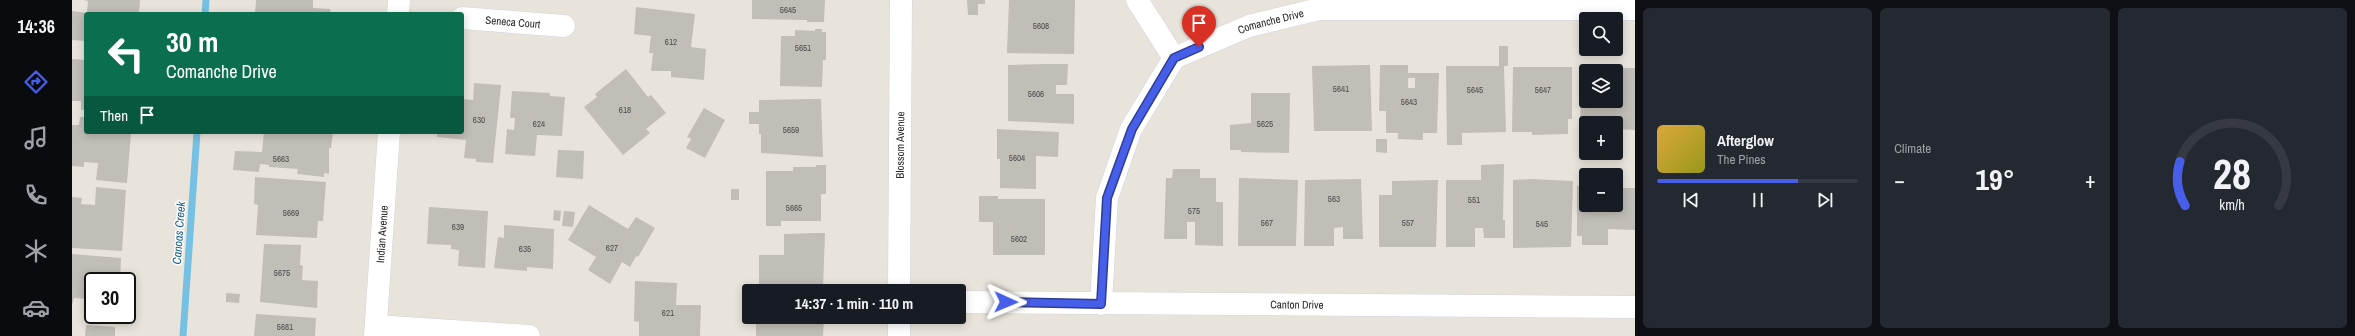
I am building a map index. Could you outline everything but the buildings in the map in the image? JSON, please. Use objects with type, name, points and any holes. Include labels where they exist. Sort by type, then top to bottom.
[{"type":"street","name":"Blossom Avenue","points":[[899,284],[901,0]]},
{"type":"street","points":[[1101,304],[1107,198],[1132,129],[1174,58],[1137,0]]},
{"type":"street","name":"Comanche Drive","points":[[1174,58],[1249,26],[1319,9],[1418,4],[1635,9]]},
{"type":"street","name":"Seneca Court","points":[[464,18],[564,26]]},
{"type":"street","name":"Indian Avenue","points":[[375,331],[389,134]]},
{"type":"street","name":"Canton Drive","points":[[966,302],[1635,306]]},
{"type":"street","points":[[899,324],[899,336]]},
{"type":"street","points":[[375,331],[529,336]]},
{"type":"waterway","name":"Canoas Creek","points":[[205,12],[206,0]]},
{"type":"waterway","name":"Canoas Creek","points":[[183,336],[197,134]]},
{"type":"route","points":[[1006,302],[1101,304],[1101,270],[1107,198],[1132,129],[1174,58],[1199,47]]}]
